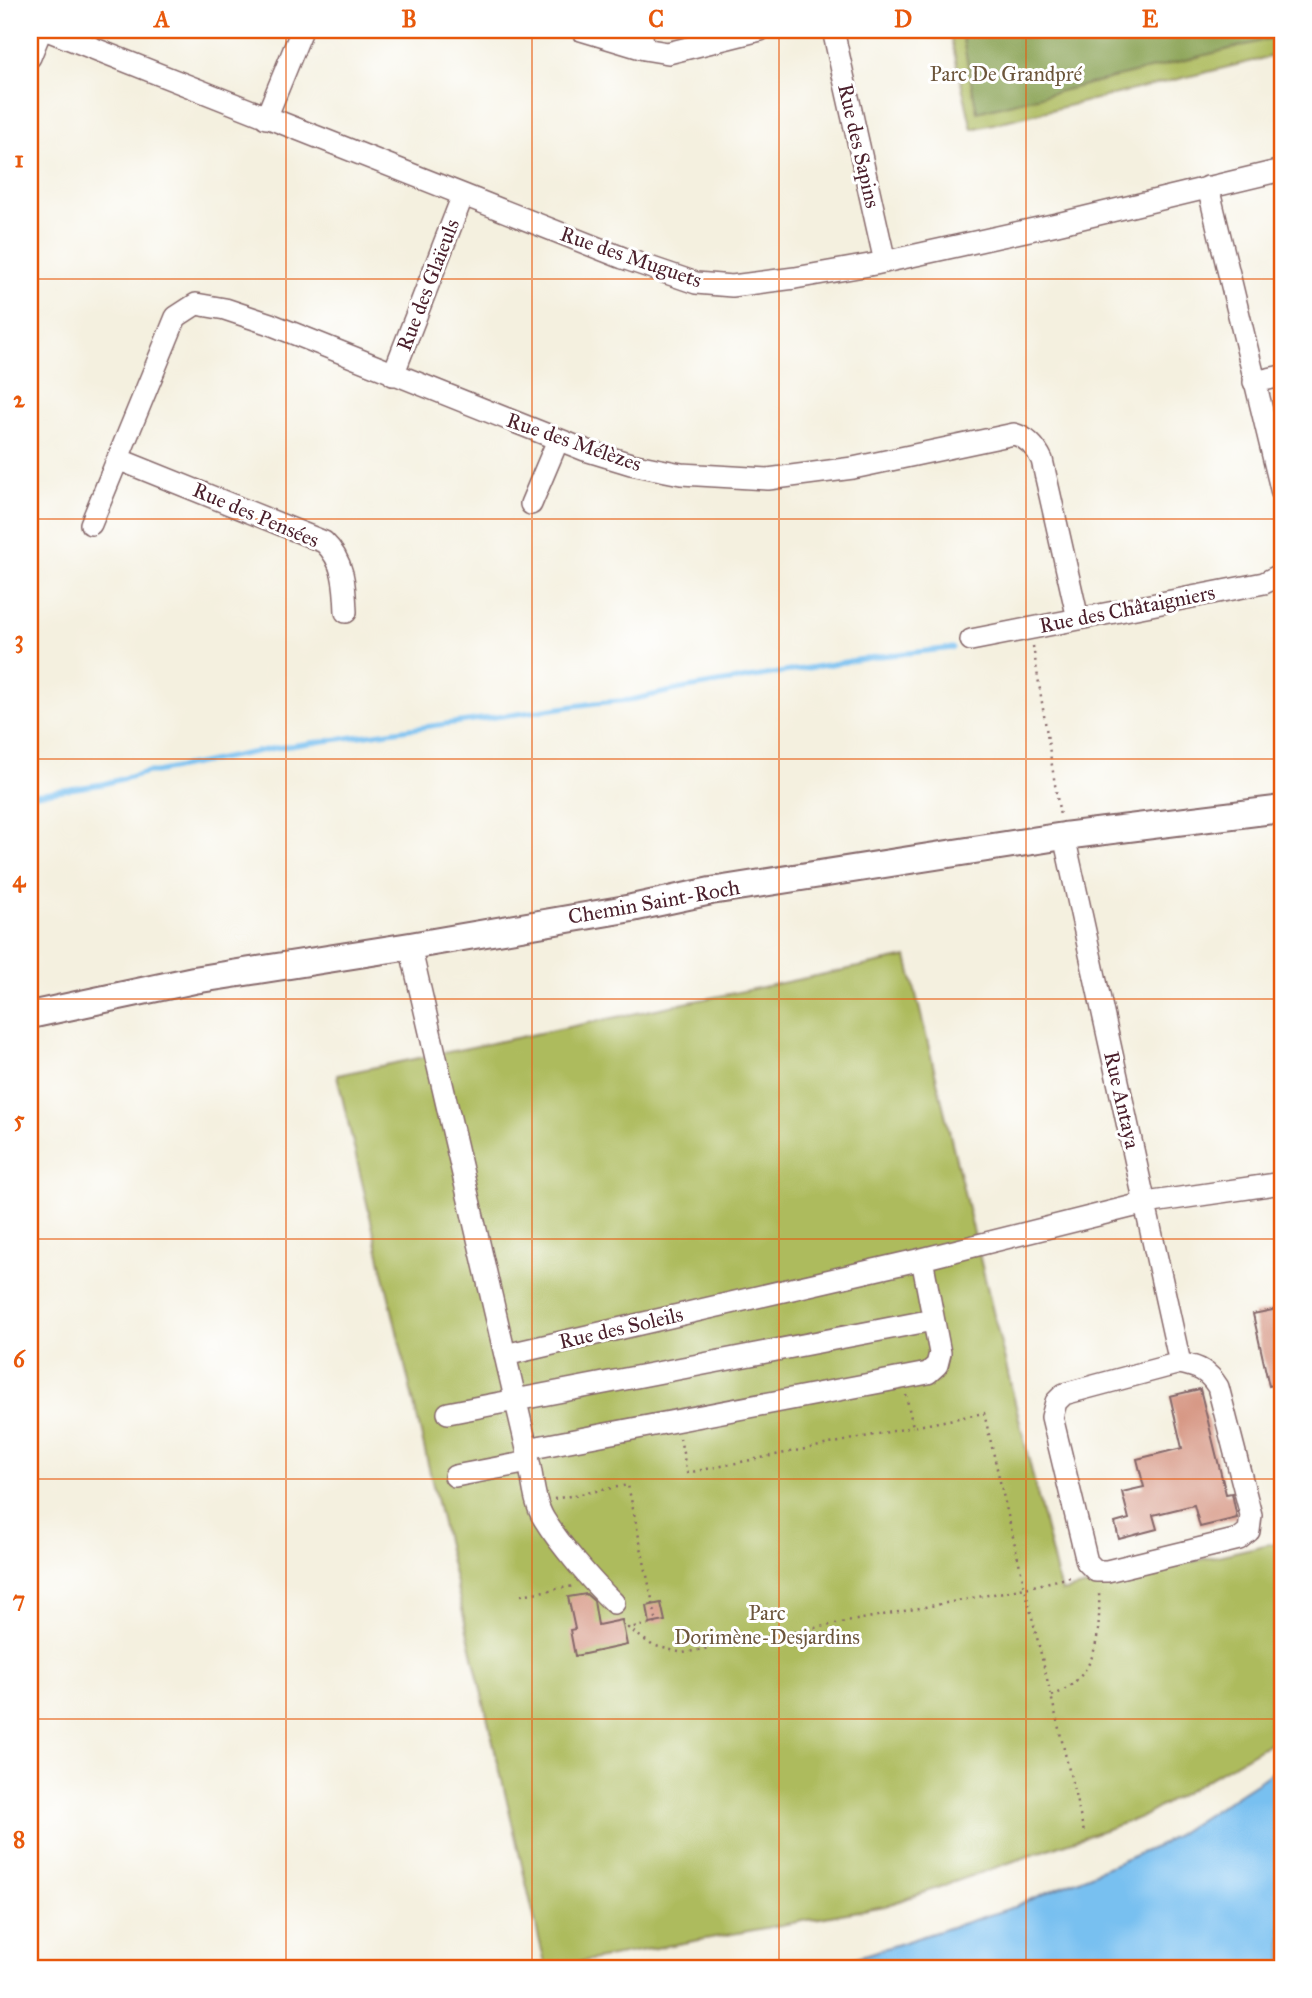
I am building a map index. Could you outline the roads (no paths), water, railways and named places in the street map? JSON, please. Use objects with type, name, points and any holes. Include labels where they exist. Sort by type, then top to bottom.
[{"type":"main road","name":"Chemin Saint-Roch","points":[[30,1015],[194,980],[632,908],[711,891],[1064,836],[1282,808]]},
{"type":"street","points":[[30,57],[41,30]]},
{"type":"street","name":"Rue des Muguets","points":[[47,30],[623,258],[696,283],[732,286],[884,262],[1282,170]]},
{"type":"street","points":[[266,118],[302,30]]},
{"type":"street","points":[[581,30],[643,40],[668,53],[761,30]]},
{"type":"street","name":"Rue des Sapins","points":[[833,30],[884,262]]},
{"type":"street","points":[[1208,187],[1282,493]]},
{"type":"street","name":"Rue des Glaïeuls","points":[[393,375],[463,195]]},
{"type":"street","name":"Rue des Mélèzes","points":[[91,524],[176,317],[196,304],[225,309],[270,324],[558,440],[598,455],[655,469],[708,476],[768,479],[853,468],[1014,434],[1022,436],[1037,450],[1042,460],[1078,619]]},
{"type":"street","points":[[1254,382],[1282,376]]},
{"type":"street","points":[[531,504],[558,440]]},
{"type":"street","name":"Rue des Pensées","points":[[118,459],[324,542],[341,565],[346,612]]},
{"type":"street","name":"Rue des Châtaigniers","points":[[971,640],[1264,583],[1282,574]]},
{"type":"street","name":"Rue Antaya","points":[[1064,836],[1180,1363]]},
{"type":"street","points":[[410,946],[517,1401],[537,1503],[544,1519],[614,1603]]},
{"type":"street","name":"Rue des Soleils","points":[[505,1355],[922,1259],[1146,1203],[1282,1183]]},
{"type":"street","points":[[455,1476],[528,1455],[677,1421],[928,1373],[937,1364],[940,1353],[922,1259]]},
{"type":"street","points":[[448,1413],[933,1320]]},
{"type":"street","points":[[1180,1363],[1196,1366],[1210,1374],[1218,1388],[1251,1515],[1249,1531],[1240,1539],[1107,1571],[1096,1571],[1087,1562],[1052,1416],[1056,1402],[1064,1394],[1180,1363]]},
{"type":"water","points":[[1282,1766],[1282,1968],[823,1968],[1008,1909],[1162,1844]]},
{"type":"waterway","points":[[30,795],[103,784],[148,772],[275,748],[630,700],[881,656],[953,648]]},
{"type":"park label","name":"Parc De Grandpré","points":[[1006,74]]},
{"type":"park label","name":"Parc Dorimène-Desjardins","points":[[767,1625]]}]
